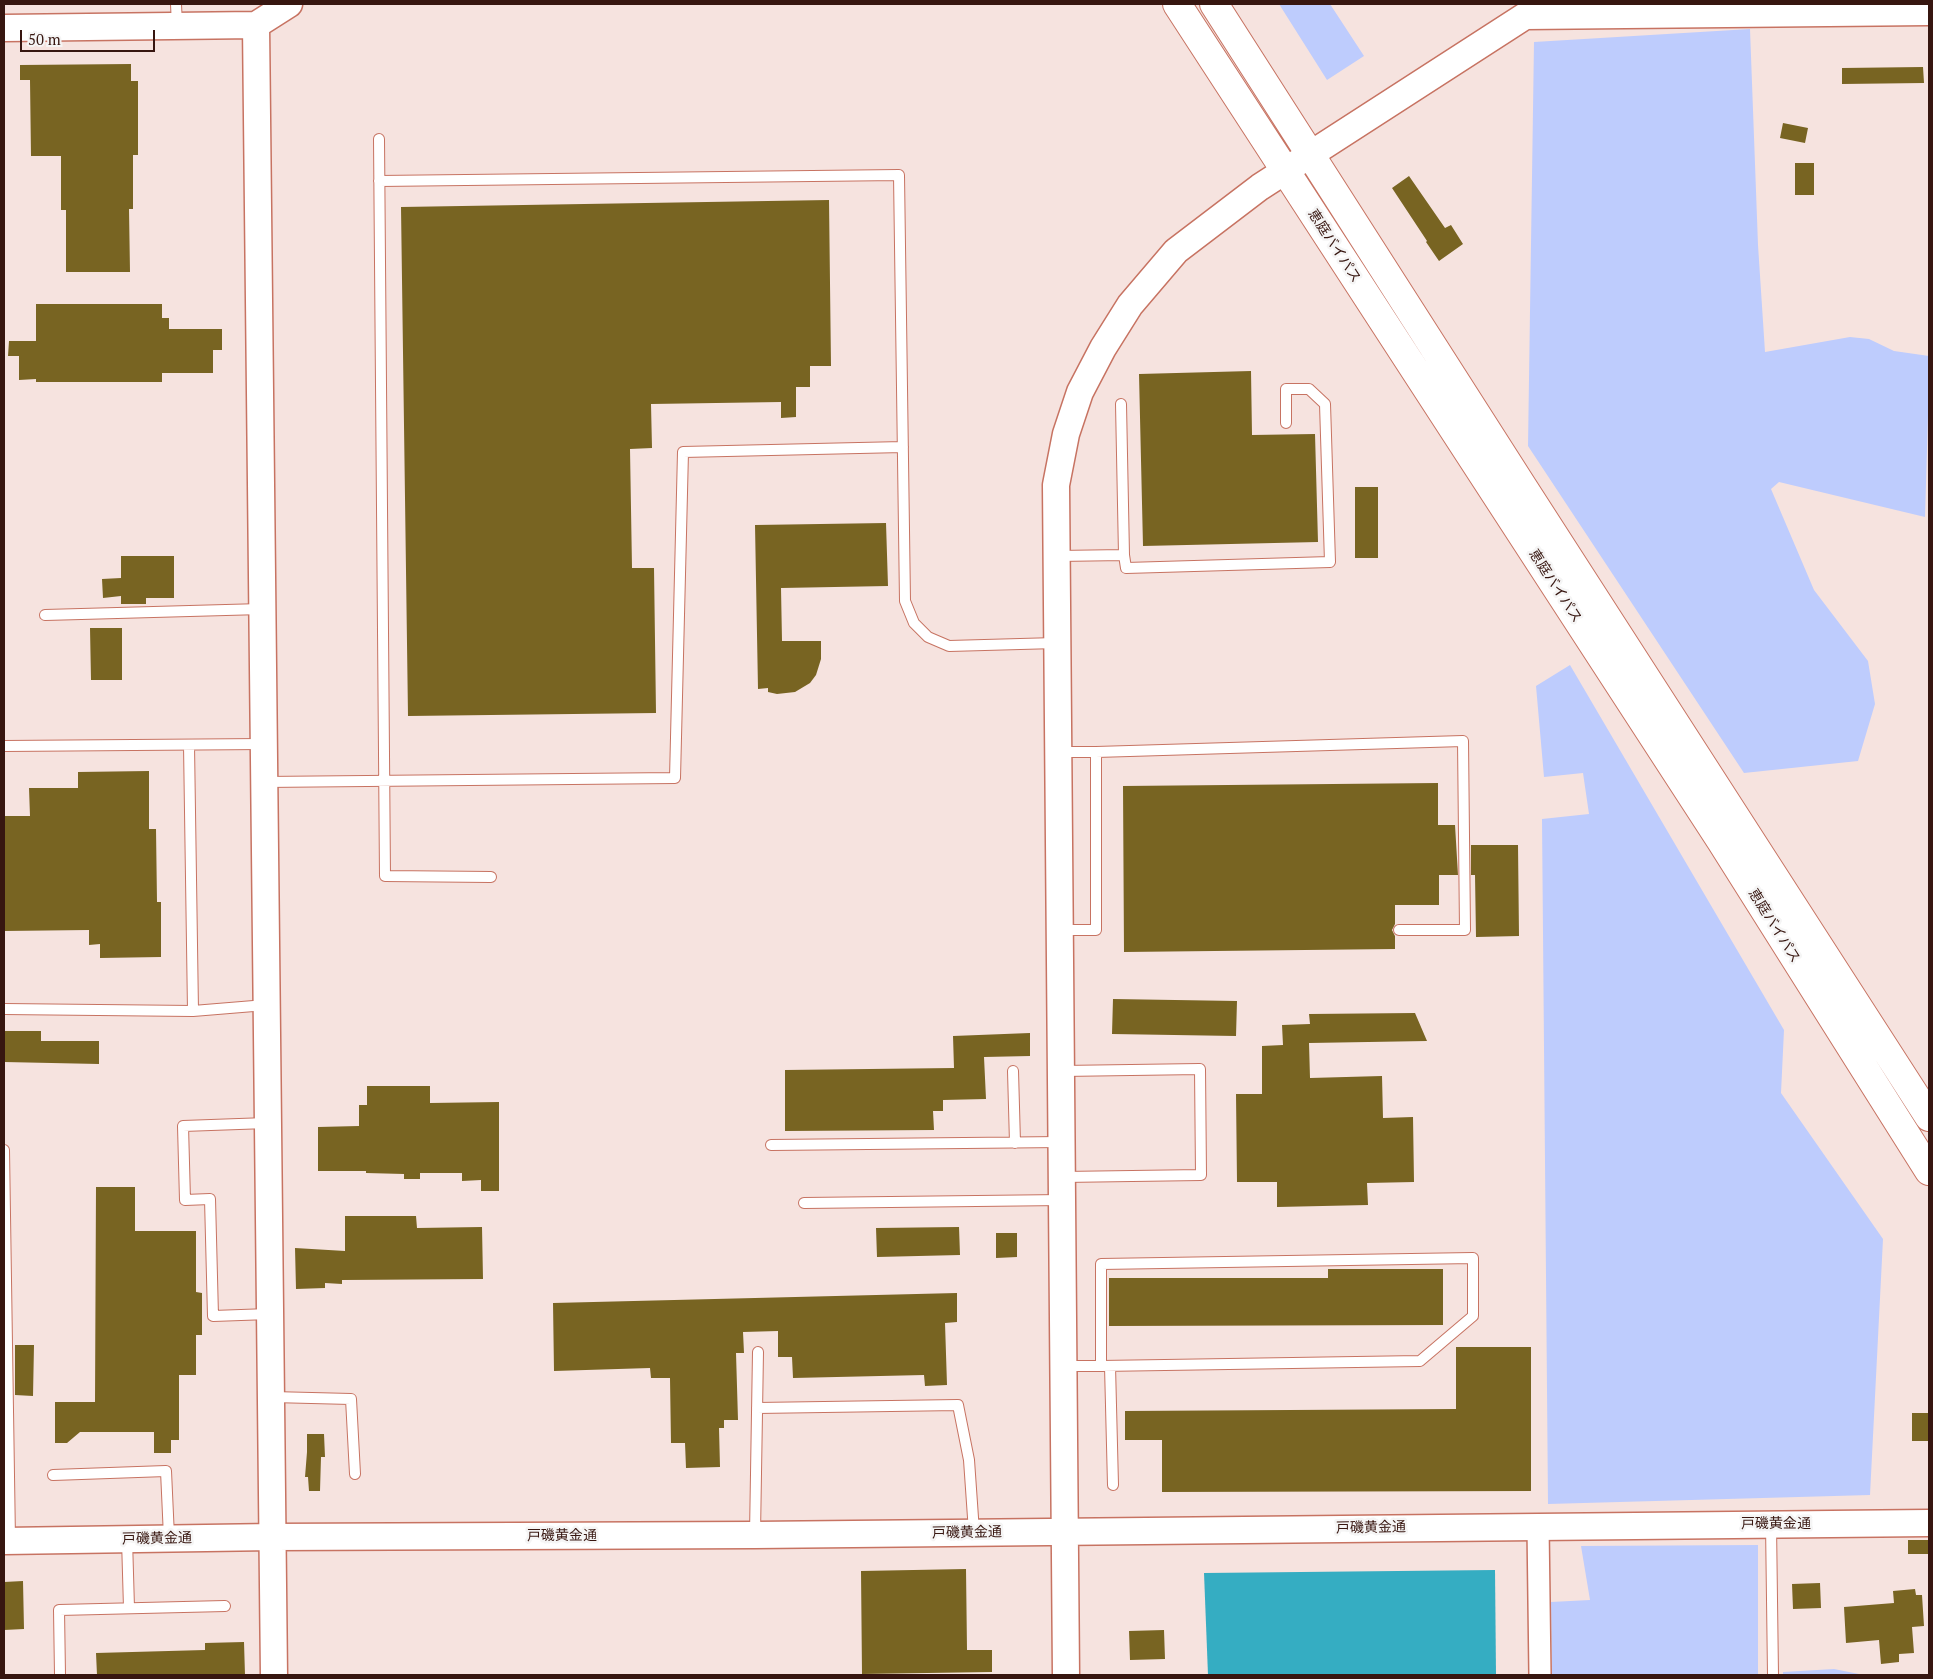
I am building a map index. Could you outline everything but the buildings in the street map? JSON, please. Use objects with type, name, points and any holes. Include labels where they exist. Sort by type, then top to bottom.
[{"type":"highway","name":"恵庭バイパス","points":[[1177,4],[1715,833],[1929,1170]]},
{"type":"highway","name":"恵庭バイパス","points":[[1214,4],[1929,1117]]},
{"type":"street","points":[[4,28],[176,15],[256,25],[289,4]]},
{"type":"street","points":[[1066,1675],[1056,485],[1066,434],[1080,392],[1103,348],[1130,305],[1176,251],[1285,170],[1524,16],[1929,12]]},
{"type":"street","points":[[256,25],[274,1675]]},
{"type":"street","name":"戸磯黄金通","points":[[7,1541],[273,1537],[755,1536],[1929,1523]]},
{"type":"street","points":[[1538,1526],[1540,1675]]},
{"type":"lane","points":[[379,139],[386,876],[490,877]]},
{"type":"lane","points":[[380,181],[899,174],[905,601],[914,623],[928,637],[949,646],[1058,643]]},
{"type":"lane","points":[[1121,404],[1124,555],[1126,568],[1330,562],[1325,404],[1309,390],[1286,389],[1286,423]]},
{"type":"lane","points":[[263,782],[675,778],[683,452],[903,447]]},
{"type":"lane","points":[[1056,556],[1124,555]]},
{"type":"lane","points":[[45,615],[262,609]]},
{"type":"lane","points":[[1058,752],[1463,741],[1465,930],[1399,930]]},
{"type":"lane","points":[[4,746],[263,744]]},
{"type":"lane","points":[[189,745],[192,1011]]},
{"type":"lane","points":[[1060,930],[1096,930],[1096,752]]},
{"type":"lane","points":[[4,1009],[192,1011],[266,1005]]},
{"type":"lane","points":[[804,1203],[1062,1189],[1201,1175],[1200,1069],[1062,1071]]},
{"type":"lane","points":[[1013,1071],[1015,1143]]},
{"type":"lane","points":[[267,1123],[182,1126],[185,1200],[210,1199],[213,1316],[270,1314]]},
{"type":"lane","points":[[770,1144],[1062,1142]]},
{"type":"lane","points":[[4,1150],[7,1541]]},
{"type":"lane","points":[[1064,1366],[1106,1366],[1420,1361],[1474,1316],[1472,1258],[1101,1264],[1106,1366],[1113,1486]]},
{"type":"lane","points":[[755,1536],[758,1352]]},
{"type":"lane","points":[[271,1397],[351,1399],[355,1474]]},
{"type":"lane","points":[[757,1408],[958,1405],[969,1460],[974,1533]]},
{"type":"lane","points":[[54,1475],[166,1471],[169,1538]]},
{"type":"lane","points":[[1771,1524],[1773,1675]]},
{"type":"lane","points":[[127,1539],[129,1608]]},
{"type":"lane","points":[[60,1675],[59,1610],[225,1606]]},
{"type":"shaded area","points":[[1279,4],[1330,4],[1364,56],[1327,80]]},
{"type":"shaded area","points":[[1750,29],[1758,245],[1765,352],[1850,337],[1869,339],[1894,351],[1929,356],[1929,381],[1925,517],[1779,482],[1771,489],[1814,590],[1868,661],[1875,704],[1858,761],[1744,773],[1528,446],[1534,42]]},
{"type":"shaded area","points":[[1570,665],[1784,1030],[1781,1093],[1883,1239],[1870,1495],[1548,1504],[1542,819],[1589,814],[1583,773],[1544,777],[1536,686]]},
{"type":"shaded area","points":[[1758,1545],[1758,1675],[1552,1675],[1551,1602],[1590,1600],[1581,1546]]},
{"type":"shaded area","points":[[1495,1570],[1496,1675],[1208,1675],[1204,1573]]},
{"type":"shaded area","points":[[1834,1669],[1864,1675],[1783,1675],[1783,1672]]}]
